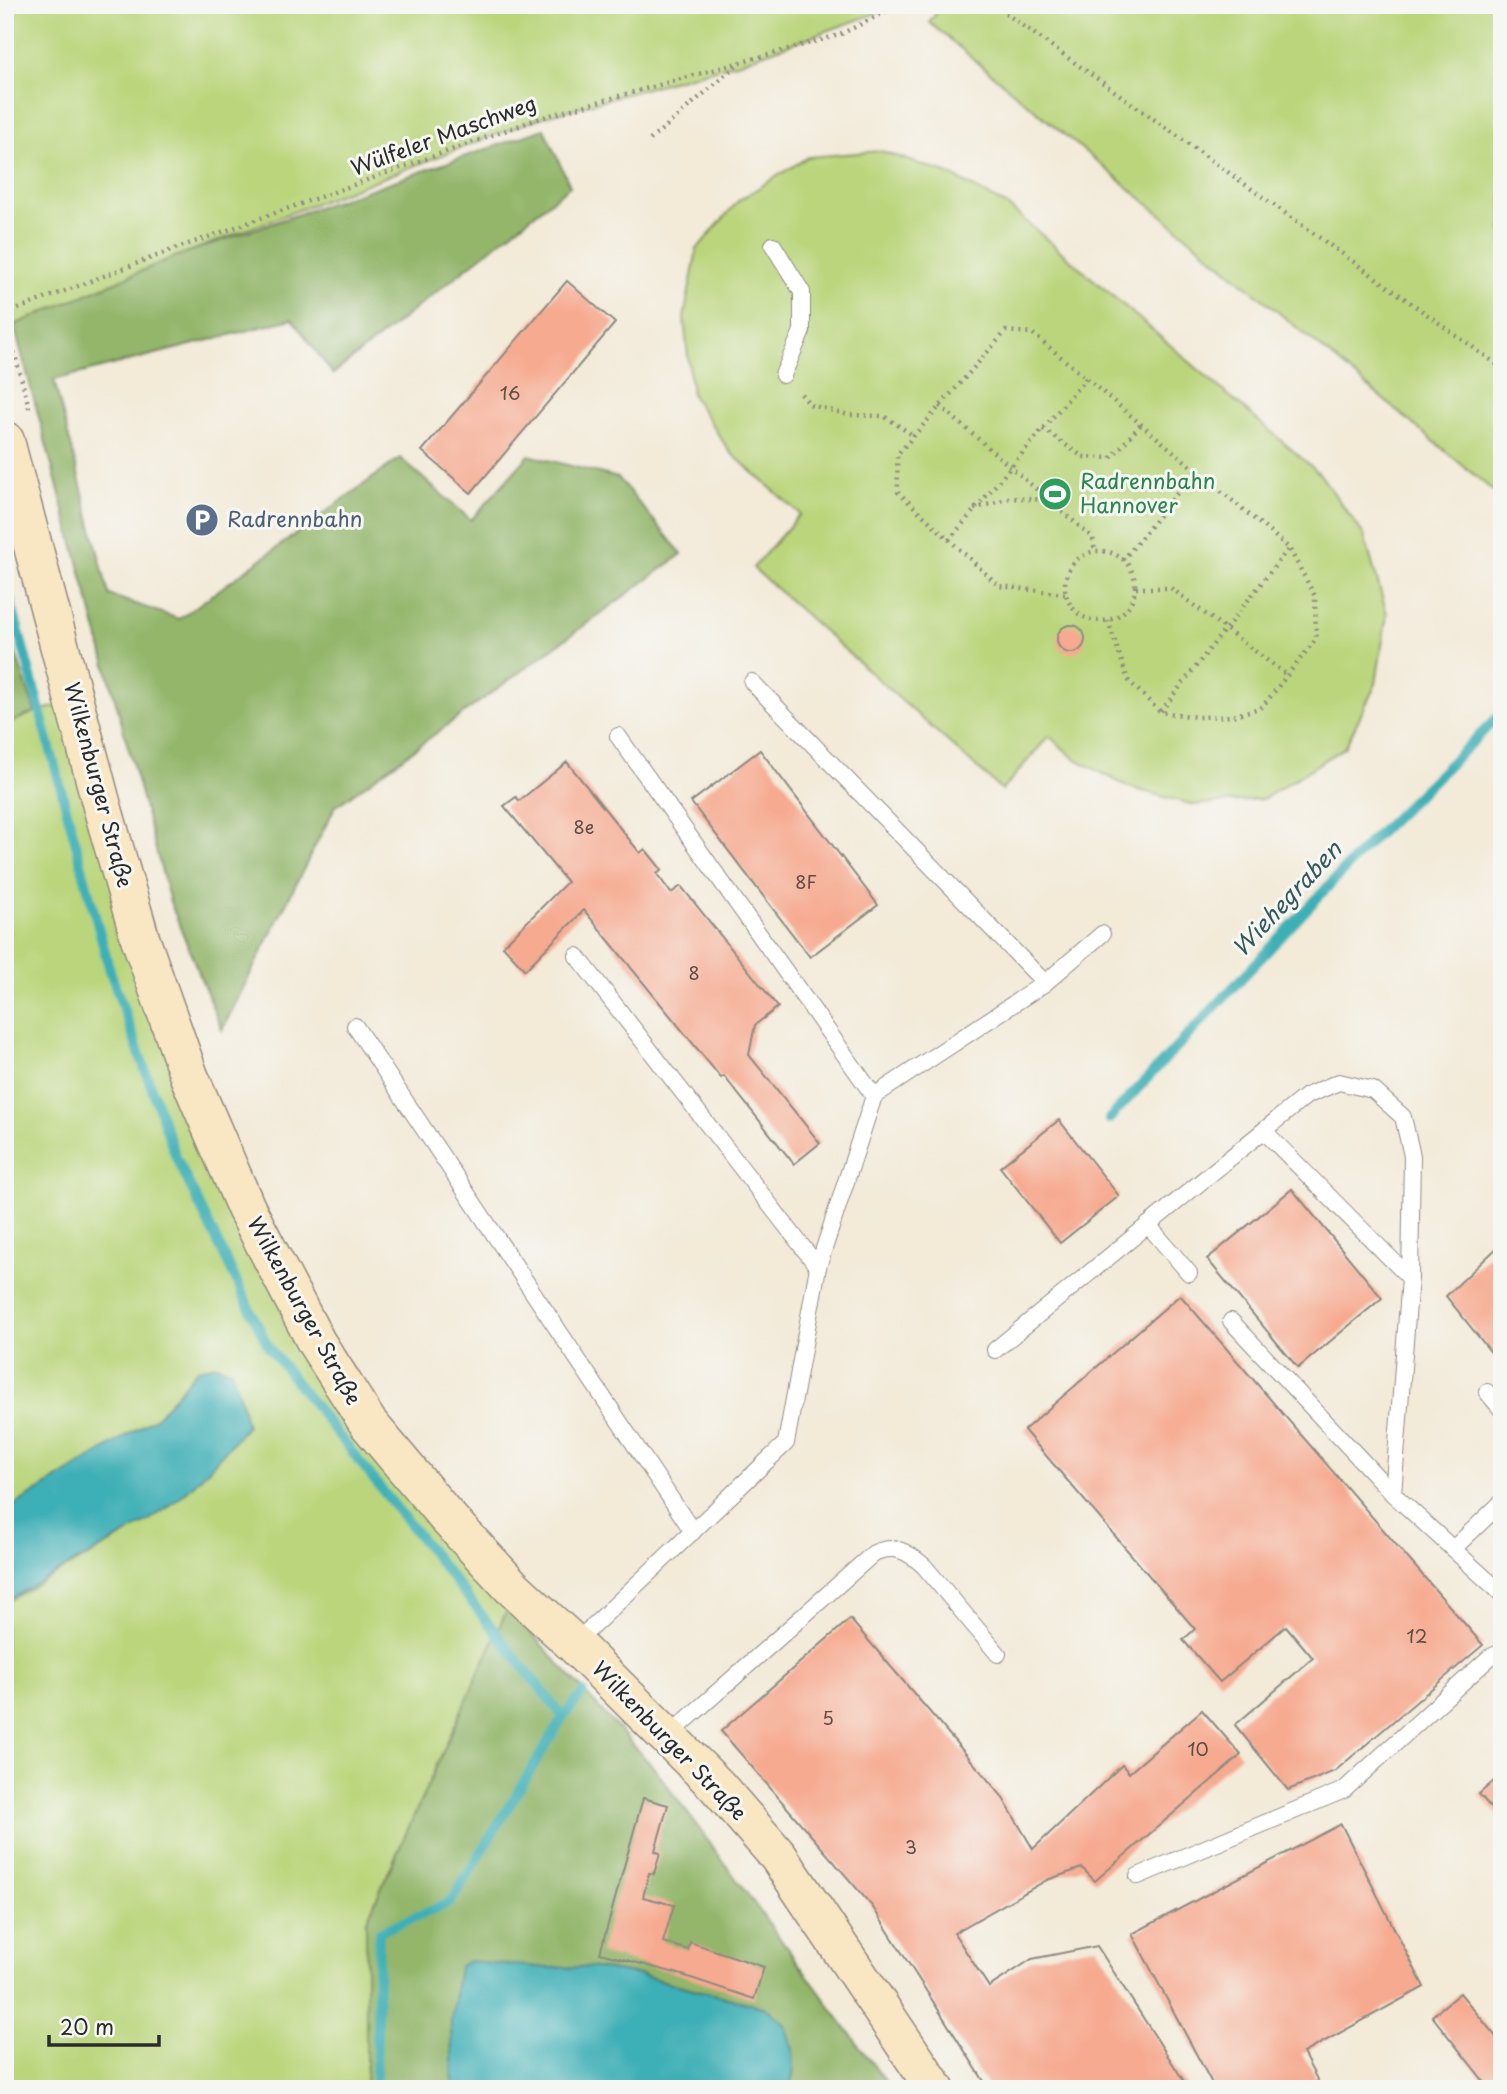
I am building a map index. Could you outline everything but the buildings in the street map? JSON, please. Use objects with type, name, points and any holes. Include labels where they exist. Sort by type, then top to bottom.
[{"type":"main road","name":"Wilkenburger Straße","points":[[19,430],[102,806],[140,938],[189,1076],[246,1208],[316,1342],[368,1423],[446,1516],[502,1576],[717,1786],[778,1856],[936,2089]]},
{"type":"lane","points":[[773,245],[802,292],[802,331],[783,375]]},
{"type":"lane","points":[[752,682],[1045,983]]},
{"type":"lane","points":[[618,736],[874,1096]]},
{"type":"lane","points":[[574,1644],[786,1443],[818,1268],[874,1096],[1045,983],[1102,934]]},
{"type":"lane","points":[[578,956],[818,1268]]},
{"type":"lane","points":[[355,1026],[693,1532]]},
{"type":"lane","points":[[995,1350],[1307,1096],[1339,1082],[1373,1090],[1403,1117],[1412,1156],[1410,1279],[1393,1493]]},
{"type":"lane","points":[[1264,1131],[1410,1279]]},
{"type":"lane","points":[[1148,1225],[1189,1273]]},
{"type":"lane","points":[[1231,1321],[1393,1493],[1502,1594]]},
{"type":"lane","points":[[1487,1392],[1502,1410]]},
{"type":"lane","points":[[1453,1549],[1502,1502]]},
{"type":"lane","points":[[668,1736],[873,1553],[883,1549],[897,1548],[917,1560],[998,1654]]},
{"type":"lane","points":[[1138,1876],[1344,1790],[1490,1657],[1502,1652]]},
{"type":"path","name":"Wülfeler Maschweg","points":[[5,316],[172,250],[540,118],[839,35],[899,5]]},
{"type":"path","points":[[994,5],[1502,368]]},
{"type":"path","points":[[650,140],[740,62]]},
{"type":"path","points":[[5,316],[15,355],[19,430]]},
{"type":"path","points":[[1065,594],[999,586],[898,492],[897,455],[1006,331],[1032,333],[1289,548],[1315,596],[1316,639],[1262,707],[1233,716],[1198,717],[1160,712],[1128,680],[1108,621]]},
{"type":"path","points":[[5,359],[15,355]]},
{"type":"path","points":[[783,375],[811,405],[849,415],[884,416],[914,436]]},
{"type":"path","points":[[949,540],[1086,378]]},
{"type":"path","points":[[940,406],[1093,537],[1095,552]]},
{"type":"path","points":[[1043,429],[1083,457],[1111,458],[1141,424]]},
{"type":"path","points":[[1123,560],[1196,470]]},
{"type":"path","points":[[974,510],[1009,498],[1050,500]]},
{"type":"path","points":[[1160,712],[1289,548]]},
{"type":"path","points":[[1103,550],[1123,560],[1129,564],[1136,588],[1129,608],[1108,621],[1095,622],[1079,614],[1070,605],[1065,594],[1068,570],[1076,559],[1086,553],[1103,550]]},
{"type":"path","points":[[1136,588],[1171,587],[1288,676]]},
{"type":"green space","points":[[5,5],[899,5],[740,62],[540,118],[172,258],[14,325],[5,289]]},
{"type":"green space","points":[[943,5],[1502,5],[1502,498],[929,22]]},
{"type":"green space","points":[[544,129],[570,186],[333,374],[292,319],[54,380],[109,595],[179,619],[400,458],[471,520],[529,455],[618,478],[682,554],[335,807],[222,1030],[170,902],[14,325],[172,258]]},
{"type":"green space","name":"Radrennbahn Hannover","points":[[881,151],[949,174],[1008,206],[1319,473],[1364,535],[1387,614],[1376,684],[1345,747],[1263,799],[1194,805],[1128,787],[1074,758],[1049,736],[1002,790],[753,568],[800,514],[730,452],[692,395],[684,318],[697,249],[739,200],[808,157]]},
{"type":"green space","points":[[5,621],[35,712],[5,725]]},
{"type":"green space","points":[[75,701],[246,1208],[508,1608],[366,1922],[366,2089],[5,2089],[5,1603],[169,1507],[198,1369],[158,1416],[5,1511],[5,725],[35,712]]},
{"type":"green space","points":[[508,1608],[655,1769],[891,2089],[790,2089],[794,2069],[784,2023],[766,2008],[640,1975],[589,1967],[549,1968],[451,2021],[453,2089],[366,2089],[366,1922]]},
{"type":"water","points":[[216,1365],[231,1370],[247,1426],[219,1458],[179,1498],[148,1521],[5,1603],[5,1511],[158,1416],[198,1369]]},
{"type":"water","points":[[469,1961],[549,1968],[589,1967],[640,1975],[766,2008],[784,2023],[793,2049],[794,2069],[790,2089],[453,2089],[451,2022],[459,1966]]},
{"type":"waterway","points":[[5,580],[110,971],[176,1157],[269,1348],[563,1717]]},
{"type":"waterway","name":"Wiehegraben","points":[[1109,1119],[1372,840],[1502,713]]},
{"type":"waterway","points":[[376,2089],[379,1932],[451,1902],[563,1717],[583,1693]]},
{"type":"place","name":"Radrennbahn Hannover","points":[[1055,494]]},
{"type":"place","name":"Radrennbahn","points":[[202,520]]}]
